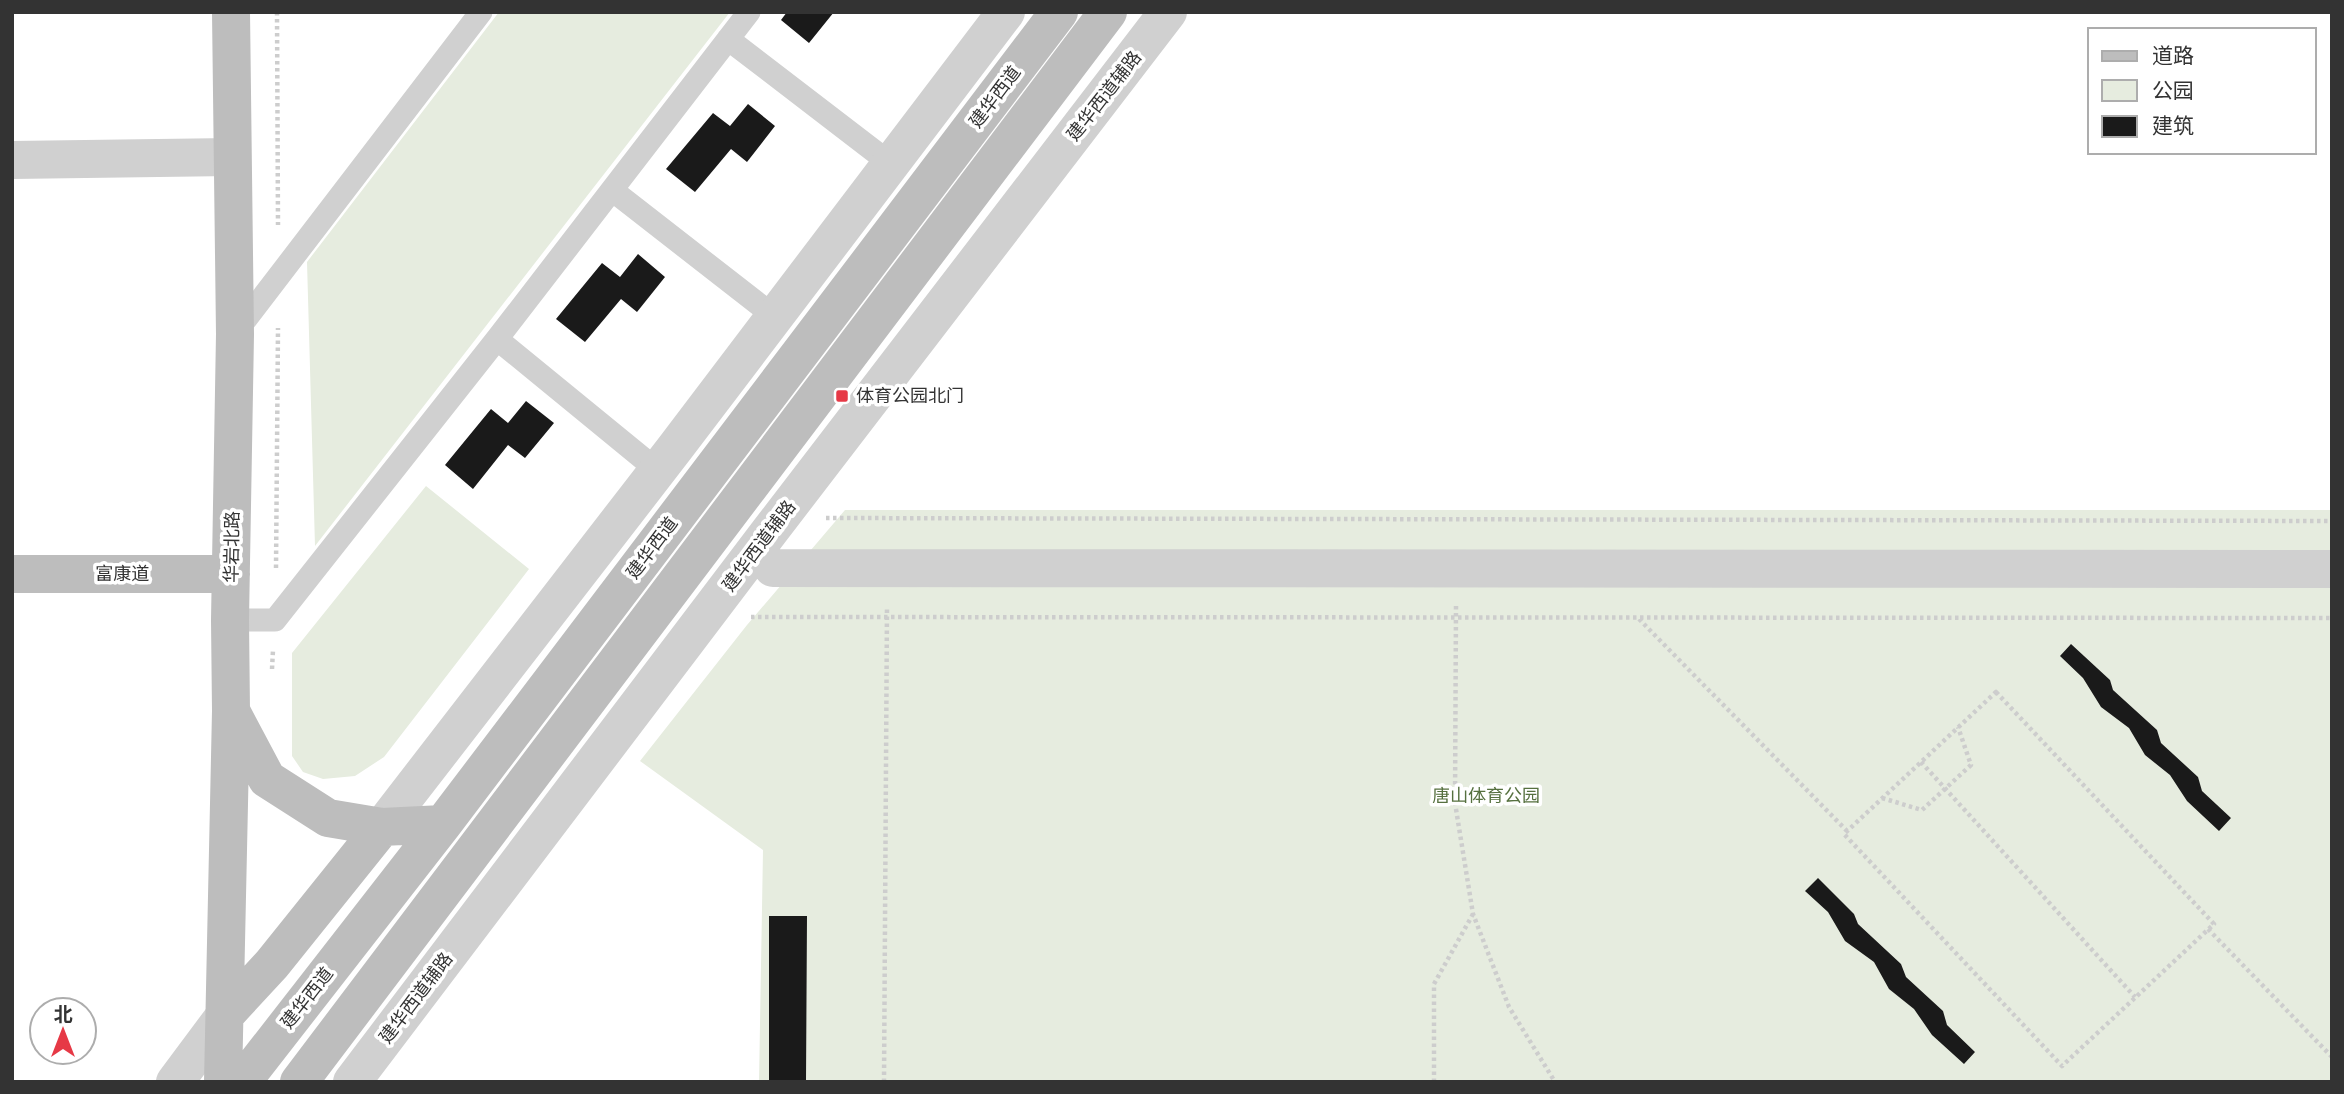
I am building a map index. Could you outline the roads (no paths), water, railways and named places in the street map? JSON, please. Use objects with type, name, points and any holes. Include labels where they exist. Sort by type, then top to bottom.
[{"type":"main road","name":"华岩北路","points":[[223,1082],[231,711],[234,334],[231,12]]},
{"type":"main road","name":"建华西道","points":[[242,1082],[443,824],[1059,12]]},
{"type":"main road","points":[[299,1082],[1108,12]]},
{"type":"main road","name":"富康道","points":[[12,574],[231,574]]},
{"type":"main road","points":[[231,711],[267,779],[328,818],[382,827],[443,824]]},
{"type":"main road","points":[[225,1015],[272,964],[382,827]]},
{"type":"street","points":[[382,827],[1006,12]]},
{"type":"street","name":"建华西道辅路","points":[[352,1082],[1168,12]]},
{"type":"street","points":[[12,160],[231,157]]},
{"type":"street","points":[[773,568],[2332,569]]},
{"type":"street","points":[[175,1082],[225,1015]]},
{"type":"lane","points":[[234,334],[481,12]]},
{"type":"lane","points":[[230,620],[275,620],[497,339],[749,12]]},
{"type":"lane","points":[[728,39],[891,164]]},
{"type":"lane","points":[[612,190],[775,317]]},
{"type":"lane","points":[[497,339],[657,470]]},
{"type":"place","name":"体育公园北门","points":[[842,396]]},
{"type":"park label","name":"唐山体育公园","points":[[1486,796]]}]
